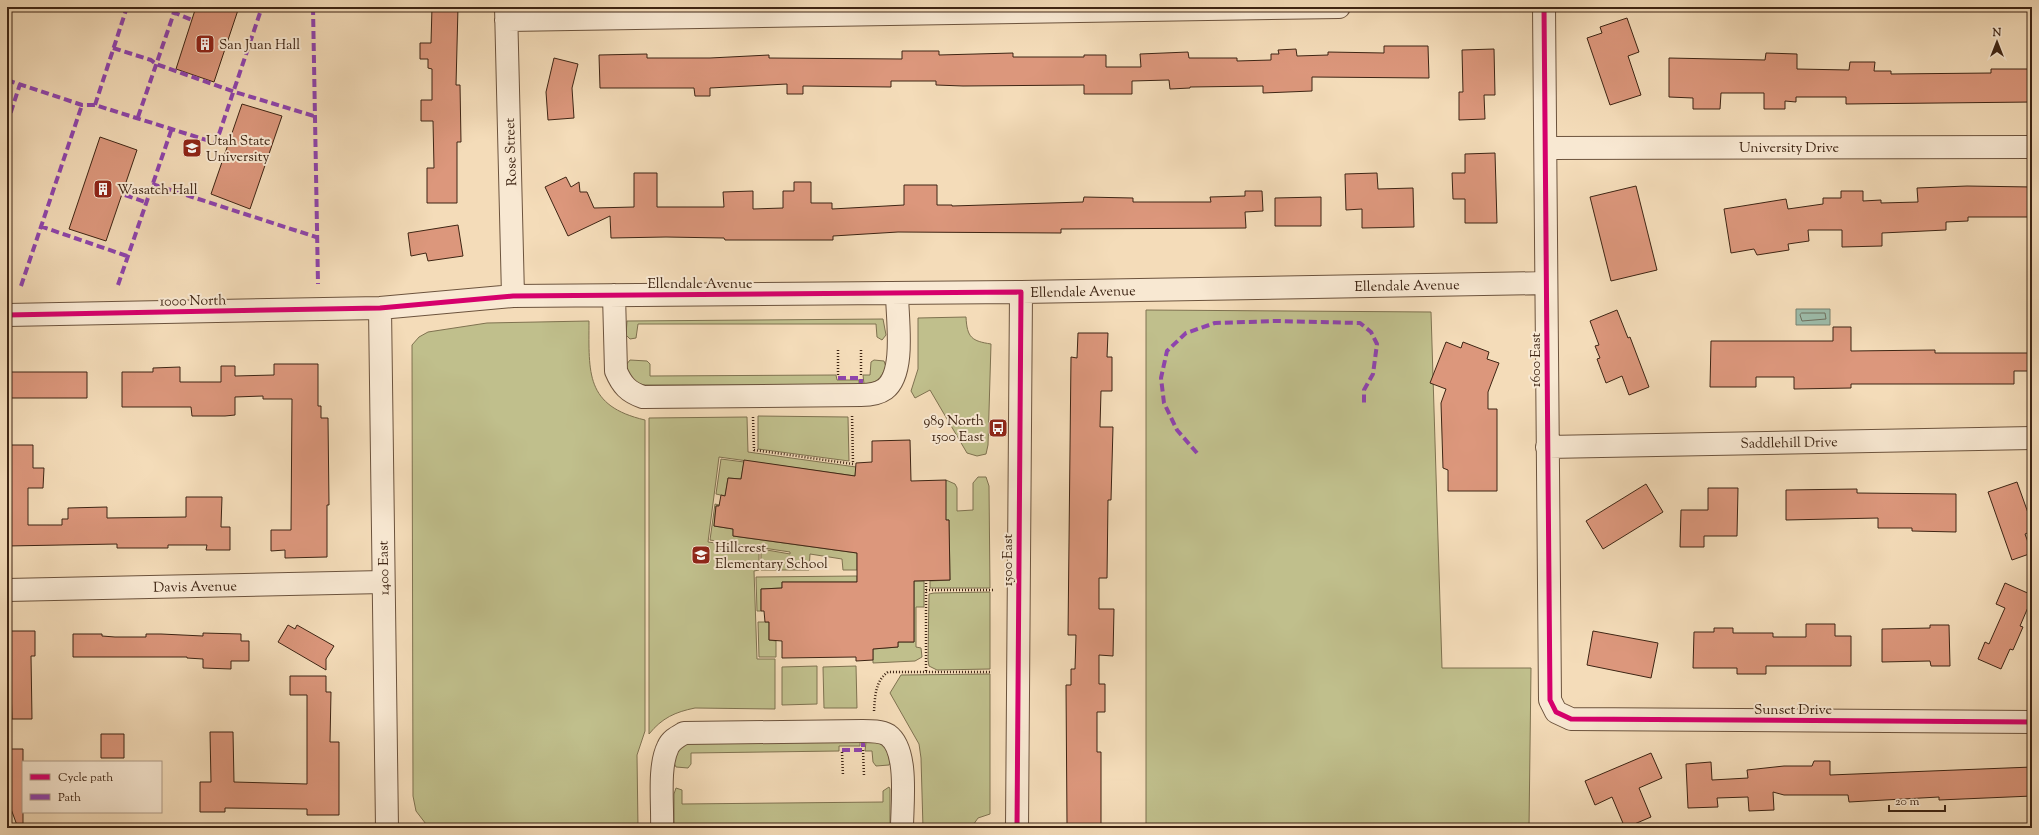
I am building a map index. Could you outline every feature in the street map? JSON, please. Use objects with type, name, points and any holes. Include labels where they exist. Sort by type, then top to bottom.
[{"type":"street","points":[[506,14],[1339,7]]},
{"type":"street","name":"1600 East","points":[[1544,7],[1550,700],[1556,712]]},
{"type":"street","name":"Rose Street","points":[[506,14],[513,296]]},
{"type":"street","name":"University Drive","points":[[1546,148],[2032,147]]},
{"type":"street","name":"Ellendale Avenue","points":[[380,308],[513,296],[1021,292],[1546,283]]},
{"type":"street","name":"1500 East","points":[[1017,828],[1021,292]]},
{"type":"street","points":[[614,295],[616,371],[621,382],[633,394],[643,397],[861,396],[879,393],[886,388],[896,374],[898,363],[897,293]]},
{"type":"street","name":"1000 North","points":[[7,315],[380,308]]},
{"type":"street","name":"1400 East","points":[[380,308],[387,828]]},
{"type":"street","name":"Saddlehill Drive","points":[[1547,447],[2032,438]]},
{"type":"street","name":"Davis Avenue","points":[[7,590],[383,582]]},
{"type":"street","name":"Sunset Drive","points":[[1556,712],[1571,719],[2032,722]]},
{"type":"street","points":[[662,828],[663,760],[668,746],[674,738],[684,733],[863,731],[879,732],[887,735],[894,742],[901,754],[902,828]]},
{"type":"path","points":[[838,350],[838,378]]},
{"type":"path","points":[[861,350],[861,378]]},
{"type":"path","points":[[753,412],[754,450],[853,464],[852,412]]},
{"type":"path","points":[[926,581],[926,672]]},
{"type":"path","points":[[926,590],[993,590]]},
{"type":"path","points":[[873,715],[877,688],[882,676],[888,672],[992,672]]},
{"type":"path","points":[[842,750],[843,776]]},
{"type":"path","points":[[863,750],[864,776]]},
{"type":"shaded area","points":[[1146,310],[1431,312],[1442,668],[1531,668],[1529,828],[1146,828]]},
{"type":"shaded area","points":[[966,317],[969,334],[975,340],[991,344],[988,445],[986,454],[977,456],[967,453],[930,390],[915,398],[911,391],[918,369],[918,318]]},
{"type":"shaded area","points":[[883,319],[886,335],[882,340],[877,337],[876,324],[638,324],[636,338],[630,339],[626,335],[627,321]]},
{"type":"shaded area","points":[[589,321],[589,356],[594,385],[601,396],[611,406],[625,414],[645,420],[645,731],[637,755],[638,828],[429,828],[416,811],[413,796],[412,345],[419,337],[428,332],[487,323]]},
{"type":"shaded area","points":[[630,360],[647,361],[650,364],[650,376],[836,375],[837,380],[859,380],[859,385],[645,385],[635,381],[630,375],[626,365]]},
{"type":"shaded area","points":[[874,360],[884,361],[886,367],[878,380],[872,383],[864,384],[863,375],[870,375],[871,362]]},
{"type":"shaded area","points":[[758,416],[848,417],[849,461],[758,449]]},
{"type":"shaded area","points":[[747,417],[748,452],[856,467],[855,476],[719,457],[708,542],[759,549],[759,570],[754,571],[757,659],[775,659],[775,709],[695,708],[669,716],[649,734],[649,418]]},
{"type":"shaded area","points":[[721,459],[744,462],[741,479],[728,478],[725,496],[716,494]]},
{"type":"shaded area","points":[[978,477],[986,477],[989,486],[990,588],[930,588],[930,581],[950,580],[949,520],[937,520],[946,480],[955,484],[957,488],[957,511],[973,510],[973,483]]},
{"type":"shaded area","points":[[715,504],[719,505],[716,506],[714,526],[733,529],[733,536],[857,553],[857,570],[843,570],[842,559],[810,554],[809,570],[761,570],[761,549],[790,554],[790,552],[710,540]]},
{"type":"shaded area","points":[[857,576],[857,582],[782,582],[782,588],[761,589],[761,611],[757,611],[756,577]]},
{"type":"shaded area","points":[[914,581],[924,581],[924,607],[916,607],[916,647],[921,648],[922,657],[915,661],[873,663],[873,649],[898,647],[898,642],[914,642]]},
{"type":"shaded area","points":[[990,592],[990,669],[937,670],[929,666],[929,594]]},
{"type":"shaded area","points":[[758,622],[769,622],[769,640],[776,641],[776,657],[759,657]]},
{"type":"shaded area","points":[[817,666],[817,704],[782,705],[782,667]]},
{"type":"shaded area","points":[[856,666],[857,708],[824,708],[823,667]]},
{"type":"shaded area","points":[[990,674],[990,814],[978,818],[971,828],[923,828],[921,758],[919,744],[890,693],[901,675]]},
{"type":"shaded area","points":[[874,741],[886,749],[890,763],[889,765],[876,766],[873,762],[872,751],[865,751],[866,742]]},
{"type":"shaded area","points":[[860,742],[860,746],[839,746],[839,751],[691,753],[691,764],[688,768],[676,767],[674,763],[678,751],[682,746],[688,743]]},
{"type":"shaded area","points":[[889,787],[890,828],[674,828],[674,794],[676,788],[682,790],[682,804],[883,802],[883,791]]},
{"type":"water","points":[[1796,309],[1830,309],[1830,325],[1796,325]]},
{"type":"building","name":"San Juan Hall","points":[[196,7],[239,7],[214,82],[176,69]]},
{"type":"building","points":[[432,7],[458,7],[456,85],[460,85],[461,142],[457,142],[457,203],[427,203],[427,168],[434,168],[433,121],[421,121],[421,100],[432,100],[432,69],[428,68],[428,59],[420,59],[420,43],[431,43]]},
{"type":"building","points":[[1627,18],[1639,52],[1628,56],[1641,95],[1610,105],[1587,38],[1602,33],[1600,27]]},
{"type":"building","points":[[1384,46],[1428,46],[1429,78],[1312,77],[1312,91],[1263,93],[1263,86],[1190,87],[1170,89],[1169,80],[1132,81],[1132,94],[1084,94],[1084,85],[963,86],[936,85],[936,81],[891,81],[891,87],[803,86],[803,94],[787,94],[787,84],[710,88],[710,96],[695,96],[694,88],[600,88],[599,55],[647,54],[647,58],[710,58],[769,55],[769,58],[902,59],[902,51],[939,51],[939,55],[1013,53],[1013,57],[1084,57],[1084,55],[1106,55],[1106,67],[1141,67],[1140,54],[1188,52],[1189,58],[1237,58],[1237,61],[1271,60],[1271,54],[1279,54],[1278,50],[1296,49],[1297,56],[1328,55],[1328,52],[1384,53]]},
{"type":"building","points":[[1494,49],[1495,95],[1484,95],[1485,119],[1459,120],[1459,92],[1463,92],[1462,50]]},
{"type":"building","points":[[1766,53],[1797,54],[1797,69],[1849,70],[1850,62],[1875,62],[1874,71],[1891,71],[1891,74],[1991,73],[1991,69],[2032,69],[2032,102],[1846,104],[1846,97],[1796,97],[1796,102],[1785,101],[1785,109],[1764,109],[1764,93],[1721,93],[1720,109],[1693,109],[1693,98],[1669,97],[1669,58],[1765,60]]},
{"type":"building","points":[[554,58],[578,64],[572,88],[574,118],[548,120],[546,92]]},
{"type":"building","points":[[242,104],[282,116],[250,209],[211,194]]},
{"type":"building","name":"Wasatch Hall","points":[[100,137],[137,150],[106,241],[69,229]]},
{"type":"building","points":[[1495,153],[1497,223],[1465,223],[1465,199],[1453,199],[1452,173],[1465,173],[1465,154]]},
{"type":"building","points":[[634,173],[657,173],[657,207],[724,207],[723,192],[753,191],[753,209],[783,208],[783,191],[794,191],[794,182],[811,182],[811,203],[832,203],[832,209],[904,205],[904,185],[937,185],[937,205],[952,206],[1083,202],[1084,197],[1133,198],[1133,202],[1211,202],[1210,197],[1245,196],[1245,191],[1262,191],[1263,211],[1245,212],[1246,228],[1061,229],[1061,233],[898,232],[833,236],[833,240],[725,240],[724,238],[666,237],[611,238],[610,216],[568,236],[545,187],[566,177],[571,187],[579,182],[580,192],[587,192],[594,208],[634,207]]},
{"type":"building","points":[[1377,173],[1378,189],[1413,188],[1414,227],[1362,228],[1362,209],[1346,210],[1345,174]]},
{"type":"building","points":[[1636,186],[1657,270],[1611,281],[1590,197]]},
{"type":"building","points":[[1967,186],[2032,187],[2032,217],[1968,217],[1968,221],[1946,222],[1946,230],[1882,233],[1882,246],[1842,247],[1842,230],[1808,230],[1809,241],[1788,244],[1789,250],[1757,255],[1754,249],[1731,253],[1724,209],[1786,199],[1788,209],[1823,204],[1823,198],[1841,198],[1841,191],[1863,191],[1863,201],[1881,200],[1881,203],[1918,202],[1917,188]]},
{"type":"building","points":[[1321,197],[1321,226],[1275,226],[1275,198]]},
{"type":"building","points":[[458,225],[463,256],[428,261],[426,253],[411,256],[408,233]]},
{"type":"building","points":[[1617,310],[1628,338],[1630,337],[1649,387],[1629,395],[1622,376],[1606,383],[1597,359],[1600,358],[1595,346],[1599,345],[1590,321]]},
{"type":"building","points":[[1833,327],[1851,327],[1851,351],[1935,350],[1935,353],[2032,353],[2032,371],[2014,371],[2014,384],[1851,384],[1851,388],[1794,389],[1794,377],[1756,377],[1756,387],[1710,387],[1711,341],[1833,341]]},
{"type":"building","points":[[1078,333],[1108,333],[1107,357],[1112,357],[1112,391],[1101,391],[1100,427],[1113,427],[1111,500],[1108,500],[1107,578],[1099,578],[1099,609],[1114,609],[1113,656],[1099,655],[1099,684],[1105,684],[1105,712],[1097,712],[1097,752],[1101,752],[1101,824],[1067,824],[1066,685],[1071,685],[1071,669],[1075,669],[1076,635],[1068,635],[1071,357],[1077,358]]},
{"type":"building","points":[[1446,342],[1461,348],[1463,342],[1489,352],[1487,359],[1499,363],[1488,392],[1488,409],[1497,409],[1497,491],[1448,491],[1448,470],[1443,468],[1441,403],[1446,389],[1430,383]]},
{"type":"building","points":[[274,364],[318,364],[318,406],[321,406],[321,418],[328,418],[329,505],[327,505],[327,557],[285,558],[285,550],[271,551],[271,530],[291,530],[292,399],[263,399],[263,396],[235,397],[235,415],[225,416],[192,416],[191,407],[122,407],[122,372],[153,372],[153,368],[180,367],[180,382],[221,382],[221,366],[235,366],[235,376],[274,375]]},
{"type":"building","points":[[7,372],[87,372],[87,398],[7,398]]},
{"type":"building","points":[[910,440],[911,481],[946,480],[946,520],[949,520],[950,580],[914,581],[914,642],[898,642],[898,647],[873,649],[873,660],[856,661],[856,657],[782,658],[782,641],[769,640],[769,622],[765,622],[764,611],[761,611],[761,589],[782,588],[782,582],[857,582],[857,553],[733,536],[733,529],[714,526],[716,506],[719,506],[721,495],[725,496],[728,478],[741,479],[744,460],[855,476],[856,463],[872,462],[872,441]]},
{"type":"building","points":[[7,445],[33,445],[33,468],[44,468],[43,488],[28,488],[28,525],[62,525],[62,519],[68,519],[68,508],[107,507],[107,518],[186,517],[186,497],[222,497],[221,527],[230,527],[230,550],[206,550],[207,545],[168,545],[168,548],[117,548],[117,544],[7,546],[7,505],[11,505],[11,473],[7,473]]},
{"type":"building","points":[[2017,482],[2032,524],[2032,531],[2025,534],[2032,553],[2012,560],[1988,492]]},
{"type":"building","points":[[1646,484],[1663,512],[1603,549],[1586,521]]},
{"type":"building","points":[[1708,488],[1738,488],[1737,536],[1704,536],[1704,547],[1680,547],[1681,510],[1708,510]]},
{"type":"building","points":[[1857,489],[1857,493],[1956,494],[1956,532],[1912,531],[1912,528],[1878,528],[1878,518],[1786,520],[1786,490]]},
{"type":"building","points":[[2005,583],[2032,595],[2032,598],[2020,626],[2023,627],[2013,650],[2010,649],[2001,669],[1978,659],[1985,642],[1989,644],[2005,608],[1996,604]]},
{"type":"building","points":[[1806,624],[1835,624],[1835,636],[1851,636],[1851,666],[1766,666],[1766,674],[1737,674],[1737,668],[1693,668],[1694,632],[1714,632],[1714,628],[1733,628],[1733,633],[1773,633],[1773,637],[1806,637]]},
{"type":"building","points":[[288,625],[295,629],[297,625],[334,646],[326,659],[326,670],[278,642]]},
{"type":"building","points":[[1930,625],[1949,625],[1950,666],[1931,666],[1930,661],[1882,662],[1882,629],[1930,628]]},
{"type":"building","points":[[7,631],[35,631],[35,656],[31,656],[32,719],[12,719],[10,656],[7,656]]},
{"type":"building","points":[[1593,631],[1658,643],[1651,678],[1587,665]]},
{"type":"building","points":[[203,633],[241,634],[241,641],[249,641],[249,661],[231,661],[231,669],[203,668],[203,659],[187,657],[73,657],[73,634],[102,634],[102,636],[115,637],[146,637],[146,634],[203,636]]},
{"type":"building","points":[[290,676],[326,676],[326,692],[331,692],[330,742],[339,742],[339,815],[307,815],[307,809],[225,808],[225,812],[200,812],[200,782],[211,782],[210,732],[233,732],[234,782],[307,784],[307,695],[290,695]]},
{"type":"building","points":[[101,734],[124,734],[124,758],[101,758]]},
{"type":"building","points":[[7,749],[23,749],[23,828],[18,828],[7,798]]},
{"type":"building","points":[[1651,753],[1662,778],[1639,788],[1651,817],[1625,828],[1612,797],[1595,805],[1585,781]]},
{"type":"building","points":[[1814,761],[1830,761],[1830,775],[2032,767],[2032,796],[1939,800],[1939,797],[1849,802],[1848,795],[1784,795],[1773,792],[1774,810],[1749,811],[1748,797],[1717,798],[1718,807],[1688,808],[1686,764],[1711,762],[1712,780],[1748,778],[1747,770],[1784,766],[1812,766]]},
{"type":"marked path","points":[[95,105],[127,7]]},
{"type":"marked path","points":[[161,7],[192,20]]},
{"type":"marked path","points":[[138,117],[176,7]]},
{"type":"marked path","points":[[7,80],[82,105],[95,105],[216,143],[262,7]]},
{"type":"marked path","points":[[313,7],[318,284]]},
{"type":"marked path","points":[[113,48],[151,60],[156,64],[235,92],[314,116]]},
{"type":"marked path","points":[[7,124],[20,84]]},
{"type":"marked path","points":[[21,286],[82,105]]},
{"type":"marked path","points":[[118,285],[172,128]]},
{"type":"marked path","points":[[152,184],[316,237]]},
{"type":"marked path","points":[[125,195],[145,202]]},
{"type":"marked path","points":[[40,226],[127,256]]},
{"type":"marked path","points":[[1197,453],[1177,430],[1164,403],[1161,378],[1167,351],[1186,333],[1215,323],[1276,321],[1360,323],[1371,332],[1377,344],[1373,374],[1364,390],[1364,406]]},
{"type":"marked path","points":[[838,378],[861,378],[861,383]]},
{"type":"marked path","points":[[842,750],[863,750],[863,743]]},
{"type":"cycle path","points":[[1544,7],[1550,700],[1556,712],[1571,719],[2032,722]]},
{"type":"cycle path","points":[[7,315],[380,308],[513,296],[1021,292],[1017,828]]},
{"type":"place","name":"San Juan Hall","points":[[205,44]]},
{"type":"place","name":"Utah State University","points":[[192,148]]},
{"type":"place","name":"Wasatch Hall","points":[[103,189]]},
{"type":"place","name":"989 North 1500 East","points":[[998,428]]},
{"type":"place","name":"Hillcrest Elementary School","points":[[701,555]]}]
